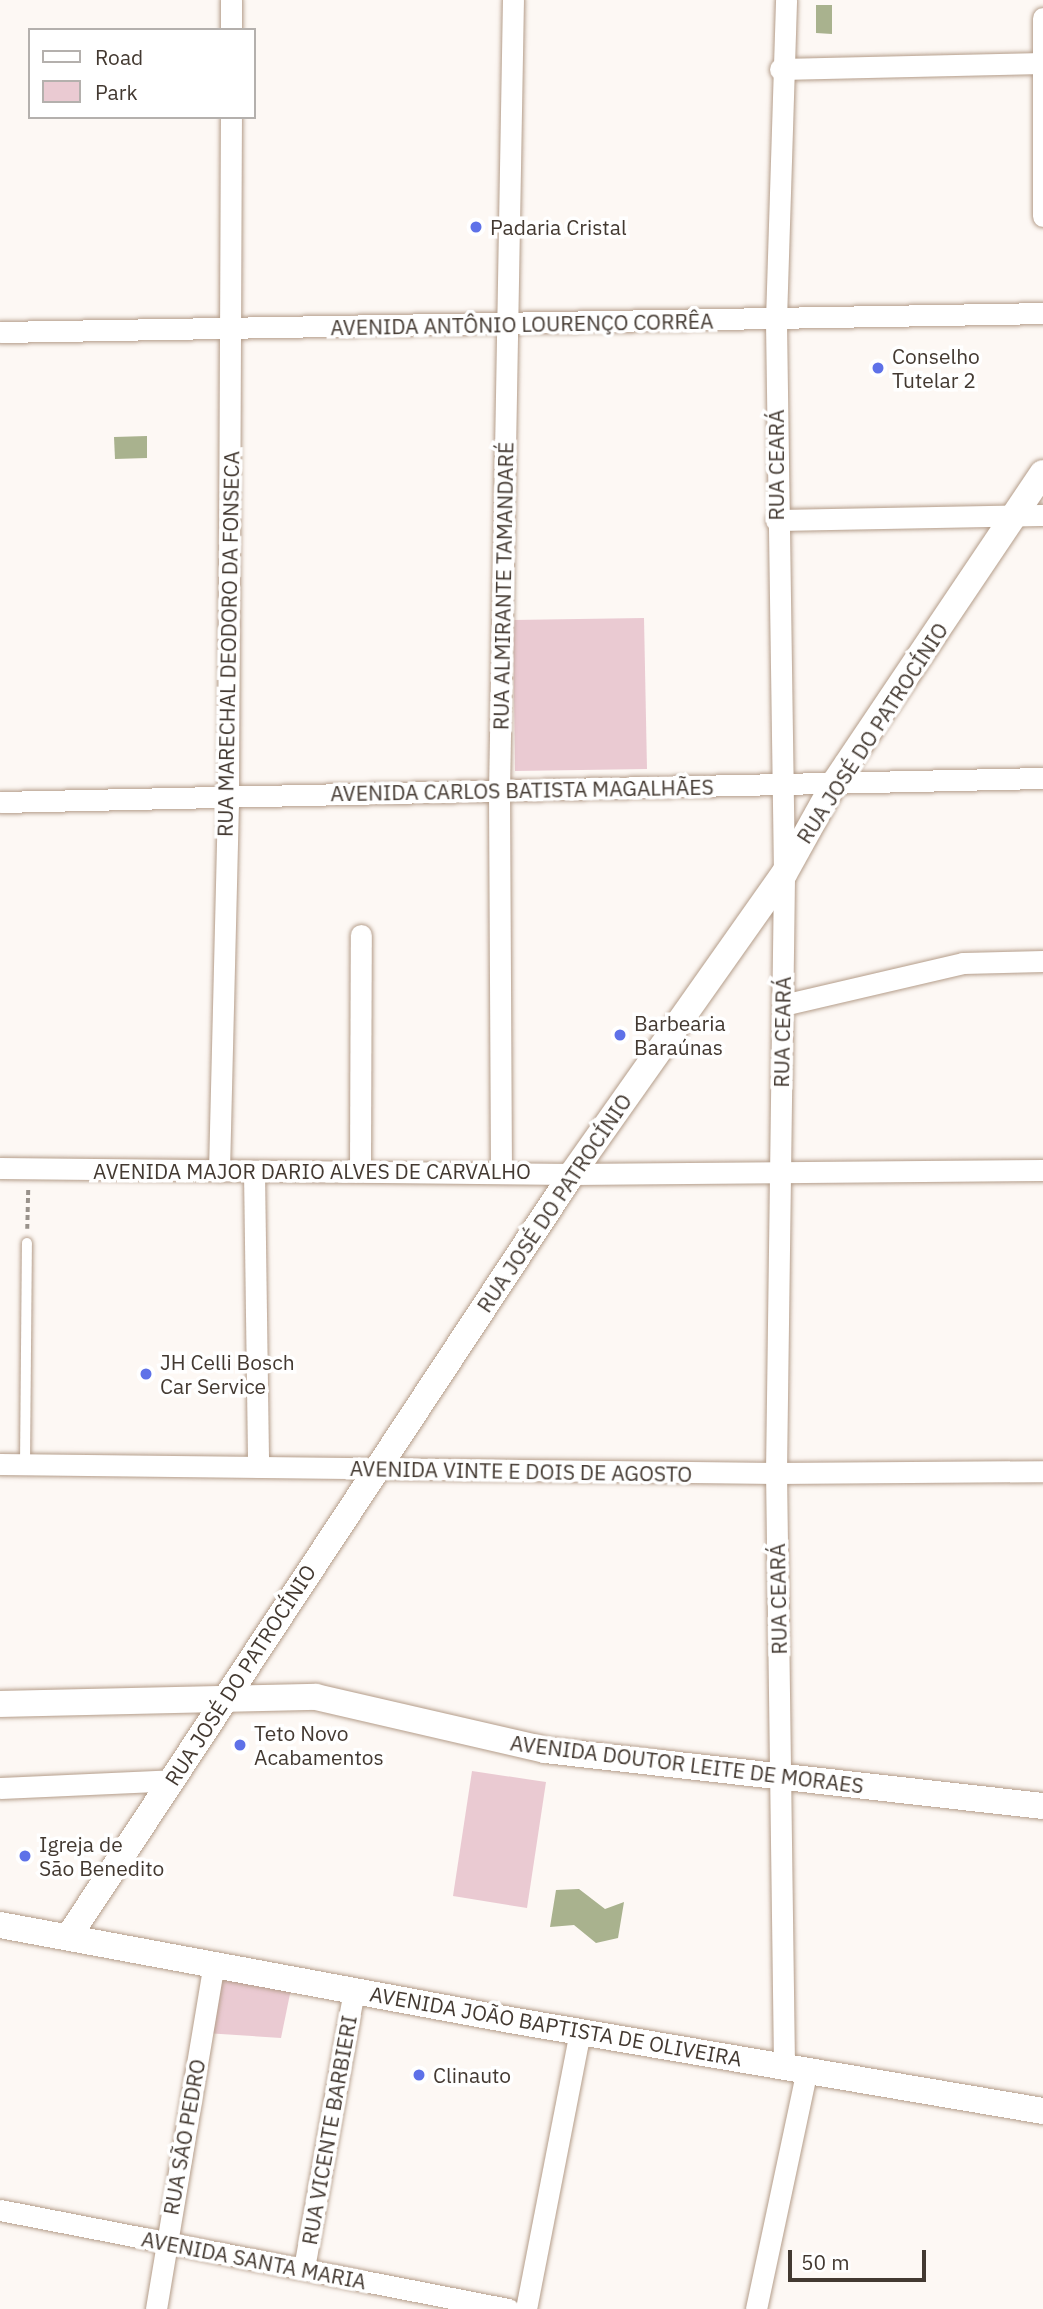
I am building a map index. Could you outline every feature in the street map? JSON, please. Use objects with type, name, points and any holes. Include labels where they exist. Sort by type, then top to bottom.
[{"type":"street","points":[[231,0],[231,28]]},
{"type":"street","name":"RUA ALMIRANTE TAMANDARÉ","points":[[501,1172],[499,792],[513,0]]},
{"type":"street","name":"RUA CEARÁ","points":[[757,2309],[795,2067],[782,1777],[776,1474],[784,874],[776,520],[776,320],[780,69],[786,0]]},
{"type":"street","points":[[1043,18],[1043,216]]},
{"type":"street","points":[[780,69],[1042,62]]},
{"type":"street","name":"RUA MARECHAL DEODORO DA FONSECA","points":[[219,1171],[228,797],[231,119]]},
{"type":"street","name":"AVENIDA ANTÔNIO LOURENÇO CORRÊA","points":[[0,332],[776,320],[1043,313]]},
{"type":"street","name":"RUA JOSÉ DO PATROCÍNIO","points":[[69,1936],[227,1701],[374,1469],[572,1174],[784,874],[835,782],[1043,473]]},
{"type":"street","points":[[776,520],[1043,515]]},
{"type":"street","name":"AVENIDA CARLOS BATISTA MAGALHÃES","points":[[0,802],[1043,778]]},
{"type":"street","points":[[360,1171],[361,935]]},
{"type":"street","points":[[783,1005],[963,963],[1043,961]]},
{"type":"street","name":"AVENIDA MAJOR DARIO ALVES DE CARVALHO","points":[[0,1168],[572,1174],[1043,1170]]},
{"type":"street","points":[[254,1171],[258,1467]]},
{"type":"street","name":"AVENIDA VINTE E DOIS DE AGOSTO","points":[[0,1464],[776,1474],[1043,1471]]},
{"type":"street","name":"AVENIDA DOUTOR LEITE DE MORAES","points":[[0,1704],[316,1697],[545,1750],[1043,1806]]},
{"type":"street","points":[[0,1788],[173,1780]]},
{"type":"street","name":"AVENIDA JOÃO BAPTISTA DE OLIVEIRA","points":[[0,1925],[580,2032],[1043,2111]]},
{"type":"street","name":"RUA SÃO PEDRO","points":[[156,2309],[214,1965]]},
{"type":"street","name":"RUA VICENTE BARBIERI","points":[[304,2268],[354,1991]]},
{"type":"street","points":[[526,2309],[580,2032]]},
{"type":"street","name":"AVENIDA SANTA MARIA","points":[[0,2210],[508,2309]]},
{"type":"lane","points":[[25,1464],[27,1243]]},
{"type":"path","points":[[27,1243],[28,1168]]},
{"type":"green space","points":[[644,618],[647,769],[515,771],[513,620]]},
{"type":"green space","points":[[472,1771],[546,1782],[527,1908],[453,1896]]},
{"type":"green space","points":[[221,1978],[291,1989],[281,2038],[205,2033]]},
{"type":"shaded area","points":[[816,5],[832,5],[832,34],[816,33]]},
{"type":"shaded area","points":[[147,436],[147,458],[115,459],[114,437]]},
{"type":"shaded area","points":[[579,1889],[605,1909],[624,1902],[618,1938],[596,1943],[574,1925],[550,1927],[556,1890]]},
{"type":"place","name":"Padaria Cristal","points":[[476,227]]},
{"type":"place","name":"Conselho Tutelar 2","points":[[878,368]]},
{"type":"place","name":"Barbearia Baraúnas","points":[[620,1035]]},
{"type":"place","name":"JH Celli Bosch Car Service","points":[[146,1374]]},
{"type":"place","name":"Teto Novo Acabamentos","points":[[240,1745]]},
{"type":"place","name":"Igreja de São Benedito","points":[[25,1856]]},
{"type":"place","name":"Clinauto","points":[[419,2075]]}]
